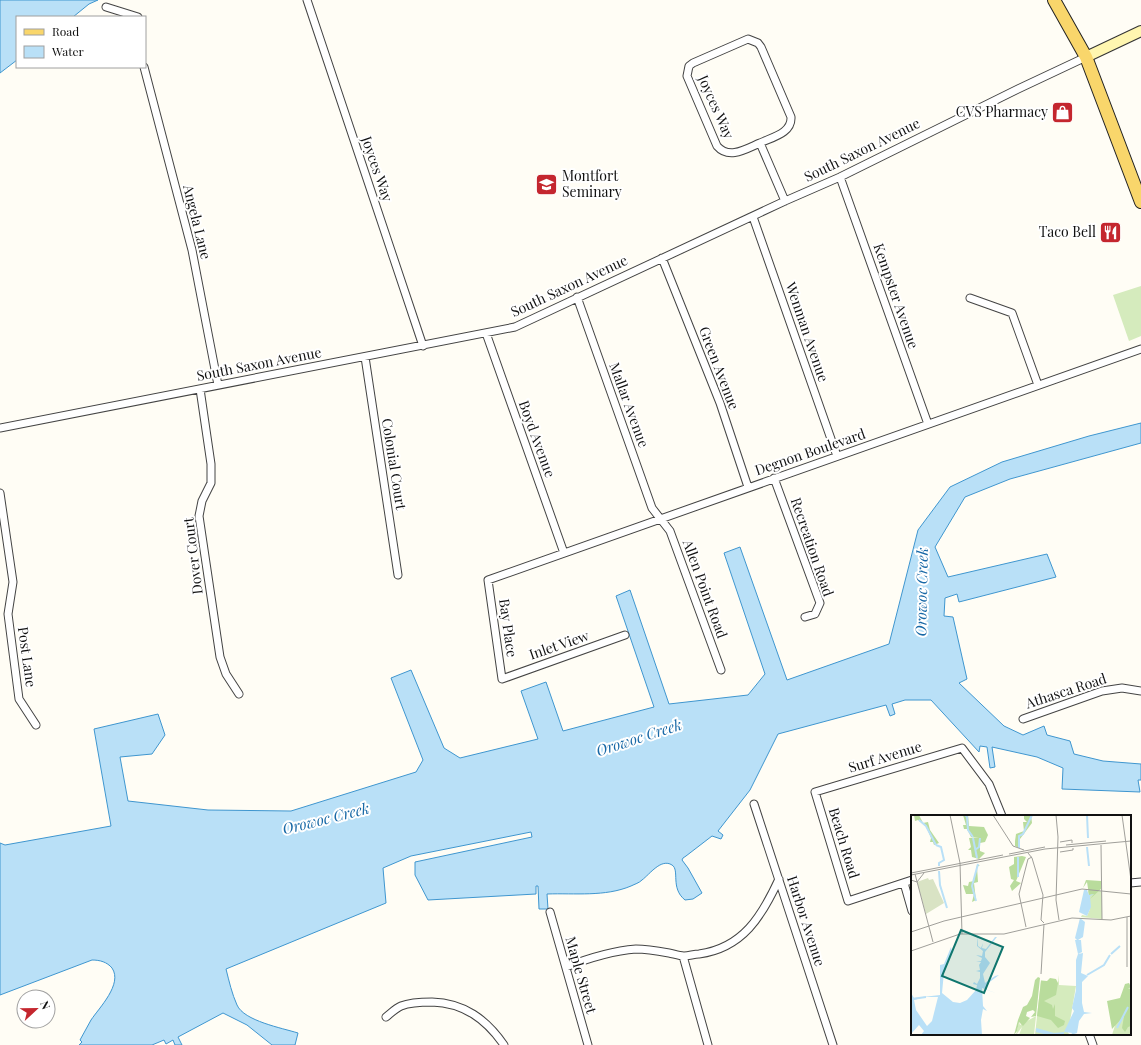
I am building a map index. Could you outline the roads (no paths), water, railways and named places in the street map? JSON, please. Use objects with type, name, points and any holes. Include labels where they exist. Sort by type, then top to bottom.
[{"type":"main road","points":[[1054,0],[1086,57],[1141,202]]},
{"type":"street","name":"Joyces Way","points":[[307,0],[423,346]]},
{"type":"street","points":[[106,7],[135,16]]},
{"type":"street","points":[[1086,57],[1141,31]]},
{"type":"street","name":"Joyces Way","points":[[748,39],[758,43],[791,117],[789,127],[784,132],[760,143],[734,153],[728,153],[721,150],[717,146],[687,76],[689,66],[743,40],[748,39]]},
{"type":"street","name":"South Saxon Avenue","points":[[0,428],[514,327],[840,177],[1086,57]]},
{"type":"street","name":"Angela Lane","points":[[144,68],[192,250],[218,385]]},
{"type":"street","points":[[760,143],[785,201]]},
{"type":"street","name":"Kempster Avenue","points":[[840,177],[928,424]]},
{"type":"street","name":"Wenman Avenue","points":[[753,217],[837,456]]},
{"type":"street","name":"Green Avenue","points":[[662,258],[720,403],[748,488]]},
{"type":"street","name":"Mallar Avenue","points":[[577,297],[652,508],[660,519]]},
{"type":"street","points":[[970,298],[1012,314],[1038,385]]},
{"type":"street","name":"Boyd Avenue","points":[[486,333],[564,553]]},
{"type":"street","name":"Degnon Boulevard","points":[[488,580],[1141,349]]},
{"type":"street","name":"Colonial Court","points":[[365,357],[398,575]]},
{"type":"street","name":"Dover Court","points":[[200,389],[211,464],[211,483],[202,501],[199,516],[220,657],[226,674],[239,694]]},
{"type":"street","name":"Recreation Road","points":[[774,478],[820,603],[815,614],[805,617]]},
{"type":"street","name":"Post Lane","points":[[0,493],[13,582],[8,614],[19,699],[36,725]]},
{"type":"street","name":"Allen Point Road","points":[[660,519],[670,531],[721,670]]},
{"type":"street","name":"Bay Place","points":[[488,580],[502,679]]},
{"type":"street","name":"Inlet View","points":[[502,679],[625,635]]},
{"type":"street","name":"Athasca Road","points":[[1023,719],[1102,691],[1122,688],[1141,691]]},
{"type":"street","name":"Surf Avenue","points":[[815,792],[962,748],[989,784],[1002,815]]},
{"type":"street","name":"Beach Road","points":[[815,792],[848,901],[904,883]]},
{"type":"street","name":"Harbor Avenue","points":[[754,804],[833,1045]]},
{"type":"street","points":[[566,967],[614,952],[637,949],[683,956],[707,953],[722,948],[735,940],[756,921],[768,904],[779,879]]},
{"type":"street","points":[[911,880],[904,883],[911,908]]},
{"type":"street","points":[[1131,883],[1141,882]]},
{"type":"street","name":"Maple Street","points":[[550,912],[588,1045]]},
{"type":"street","points":[[683,956],[708,1045]]},
{"type":"street","points":[[386,1017],[400,1006],[422,1002],[445,1003],[464,1009],[482,1020],[497,1035],[504,1045]]},
{"type":"street","points":[[1088,1035],[1093,1045]]},
{"type":"water","points":[[0,0],[98,0],[89,4],[74,16],[16,16],[16,61],[0,73]]},
{"type":"water","name":"Orowoc Creek","points":[[1141,423],[1141,443],[1010,479],[965,497],[935,547],[948,577],[1047,554],[1056,577],[959,602],[957,594],[945,598],[944,616],[953,617],[967,679],[959,683],[1004,726],[1023,735],[1044,726],[1047,735],[1070,741],[1074,754],[1103,761],[1141,764],[1141,780],[1138,780],[1140,792],[1062,789],[1063,768],[1037,757],[992,747],[995,767],[990,768],[987,747],[980,746],[979,752],[931,700],[905,700],[892,704],[895,714],[890,716],[886,705],[778,734],[750,790],[718,831],[723,835],[721,839],[712,836],[683,858],[682,860],[702,893],[693,899],[685,900],[680,895],[676,885],[674,867],[668,863],[660,865],[640,882],[611,892],[590,894],[547,894],[548,909],[539,909],[538,886],[536,886],[536,894],[428,900],[415,875],[415,862],[532,837],[531,832],[411,856],[383,868],[386,903],[226,969],[237,1005],[241,1011],[255,1020],[298,1033],[295,1045],[272,1045],[247,1025],[223,1013],[178,1037],[182,1045],[175,1045],[173,1040],[166,1044],[164,1040],[152,1045],[79,1045],[82,1042],[80,1040],[91,1020],[109,996],[114,981],[115,974],[112,968],[106,963],[98,960],[92,960],[0,995],[0,843],[5,845],[111,826],[94,729],[158,714],[165,735],[152,754],[120,757],[128,801],[208,810],[291,811],[416,772],[423,760],[391,678],[411,670],[444,748],[460,758],[538,739],[521,691],[546,682],[563,731],[654,707],[616,596],[630,590],[669,704],[748,695],[765,674],[724,553],[740,547],[787,680],[889,644],[918,530],[950,487],[1002,462],[1089,436]]},
{"type":"place","name":"CVS Pharmacy","points":[[1063,112]]},
{"type":"place","name":"Montfort Seminary","points":[[546,184]]},
{"type":"place","name":"Taco Bell","points":[[1111,232]]}]
